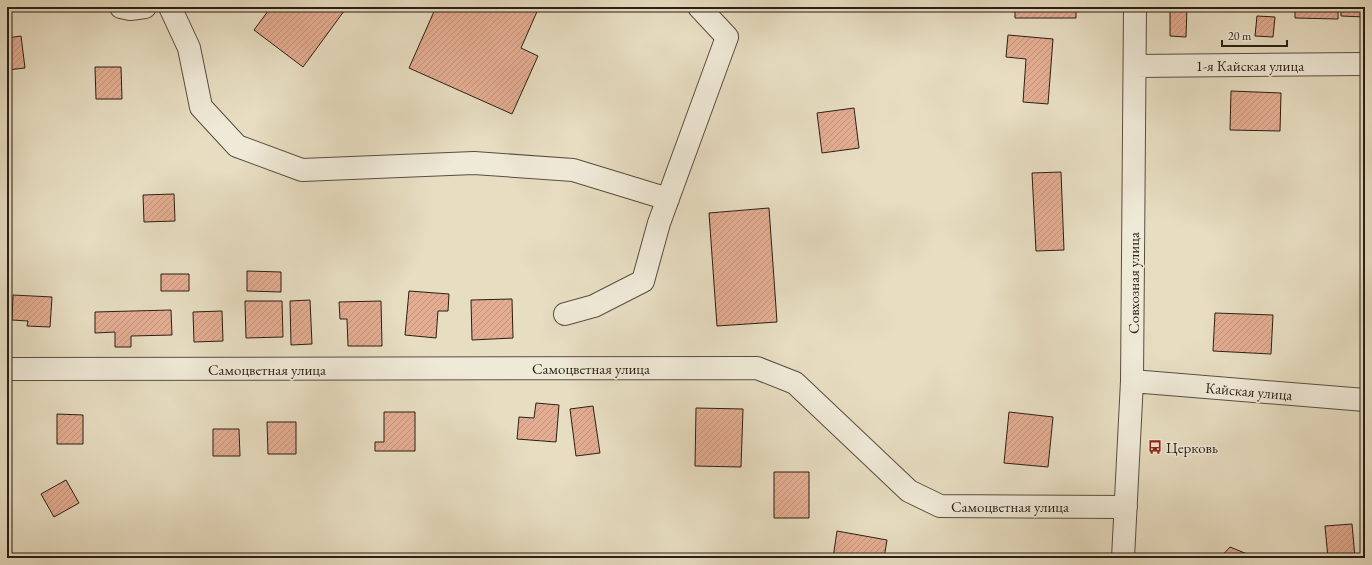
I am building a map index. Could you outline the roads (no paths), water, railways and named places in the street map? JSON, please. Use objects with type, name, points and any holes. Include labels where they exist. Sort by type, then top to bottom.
[{"type":"street","points":[[121,7],[130,9],[145,7]]},
{"type":"street","points":[[170,7],[189,48],[201,106],[237,146],[302,170],[474,163],[573,170],[668,199]]},
{"type":"street","points":[[565,314],[594,306],[643,281],[659,223],[727,38],[699,7]]},
{"type":"street","name":"Совхозная улица","points":[[1123,558],[1132,381],[1135,7]]},
{"type":"street","name":"1-я Кайская улица","points":[[1134,66],[1365,64]]},
{"type":"street","name":"Самоцветная улица","points":[[7,369],[757,368],[795,383],[909,491],[940,506],[1126,507]]},
{"type":"street","name":"Кайская улица","points":[[1132,381],[1365,400]]},
{"type":"place","name":"Церковь","points":[[1155,447]]}]
